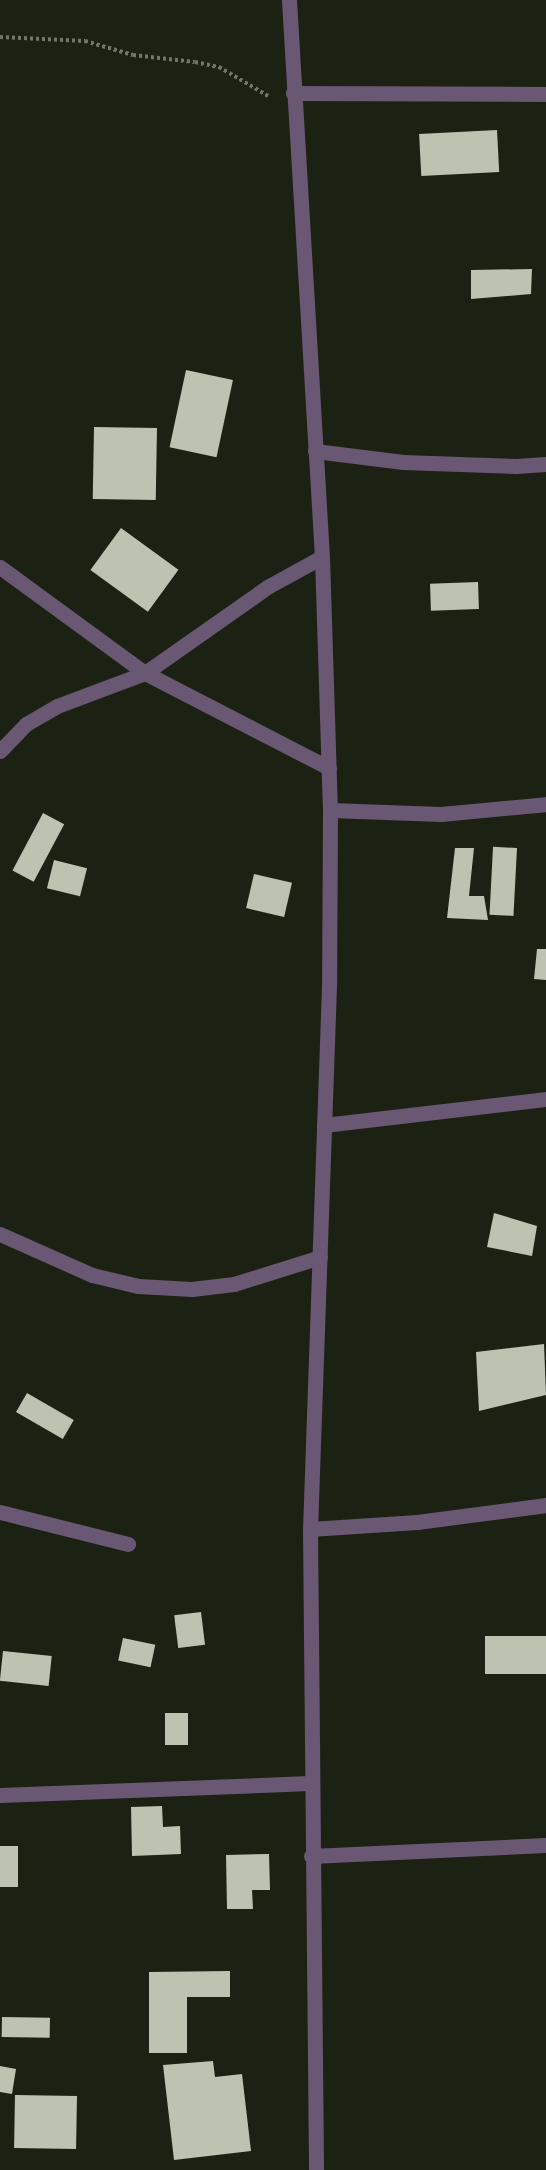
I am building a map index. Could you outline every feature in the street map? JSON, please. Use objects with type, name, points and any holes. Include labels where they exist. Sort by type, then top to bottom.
[{"type":"street","points":[[289,0],[321,557],[330,810],[324,1125],[310,1529],[310,1783],[316,2170]]},
{"type":"street","points":[[293,93],[546,94]]},
{"type":"street","points":[[315,451],[403,462],[516,466],[546,464]]},
{"type":"street","points":[[0,751],[26,724],[57,706],[145,673],[242,604],[321,557]]},
{"type":"street","points":[[0,567],[145,673],[329,768]]},
{"type":"street","points":[[330,810],[441,814],[546,804]]},
{"type":"street","points":[[324,1125],[546,1099]]},
{"type":"street","points":[[0,1234],[92,1275],[138,1286],[192,1289],[234,1284],[320,1257]]},
{"type":"street","points":[[310,1529],[417,1522],[546,1505]]},
{"type":"street","points":[[0,1512],[128,1544]]},
{"type":"street","points":[[0,1795],[310,1783]]},
{"type":"street","points":[[311,1856],[546,1845]]},
{"type":"path","points":[[0,38],[85,41],[133,54],[219,67],[294,113]]},
{"type":"building","points":[[497,130],[499,172],[421,176],[419,134]]},
{"type":"building","points":[[532,269],[531,294],[471,299],[471,270]]},
{"type":"building","points":[[186,370],[233,380],[217,457],[170,447]]},
{"type":"building","points":[[94,427],[157,428],[156,500],[93,499]]},
{"type":"building","points":[[121,528],[178,570],[148,612],[90,570]]},
{"type":"building","points":[[478,582],[479,609],[431,611],[430,584]]},
{"type":"building","points":[[43,813],[64,824],[34,882],[12,870]]},
{"type":"building","points":[[493,847],[517,848],[513,916],[489,915]]},
{"type":"building","points":[[455,848],[474,848],[469,896],[484,896],[488,920],[447,918]]},
{"type":"building","points":[[54,860],[87,868],[80,896],[47,888]]},
{"type":"building","points":[[254,874],[292,883],[284,917],[246,908]]},
{"type":"building","points":[[537,949],[546,949],[546,980],[534,979]]},
{"type":"building","points":[[494,1213],[537,1226],[532,1256],[487,1247]]},
{"type":"building","points":[[544,1344],[546,1395],[479,1411],[476,1352]]},
{"type":"building","points":[[27,1393],[74,1420],[63,1439],[16,1412]]},
{"type":"building","points":[[201,1612],[205,1645],[178,1648],[174,1615]]},
{"type":"building","points":[[485,1636],[546,1636],[546,1674],[485,1674]]},
{"type":"building","points":[[123,1638],[155,1645],[150,1667],[118,1660]]},
{"type":"building","points":[[3,1651],[52,1656],[49,1686],[0,1681]]},
{"type":"building","points":[[165,1713],[188,1713],[188,1745],[165,1745]]},
{"type":"building","points":[[162,1806],[163,1827],[180,1826],[181,1854],[132,1856],[131,1807]]},
{"type":"building","points":[[0,1846],[18,1846],[18,1887],[0,1887]]},
{"type":"building","points":[[269,1854],[270,1890],[252,1890],[253,1909],[227,1909],[226,1855]]},
{"type":"building","points":[[230,1971],[230,1997],[187,1997],[187,2053],[149,2053],[149,1972]]},
{"type":"building","points":[[2,2017],[50,2018],[50,2038],[2,2037]]},
{"type":"building","points":[[213,2061],[215,2077],[242,2074],[251,2151],[174,2160],[163,2065]]},
{"type":"building","points":[[0,2066],[16,2069],[12,2094],[0,2092]]},
{"type":"building","points":[[15,2095],[77,2096],[76,2149],[14,2148]]}]
